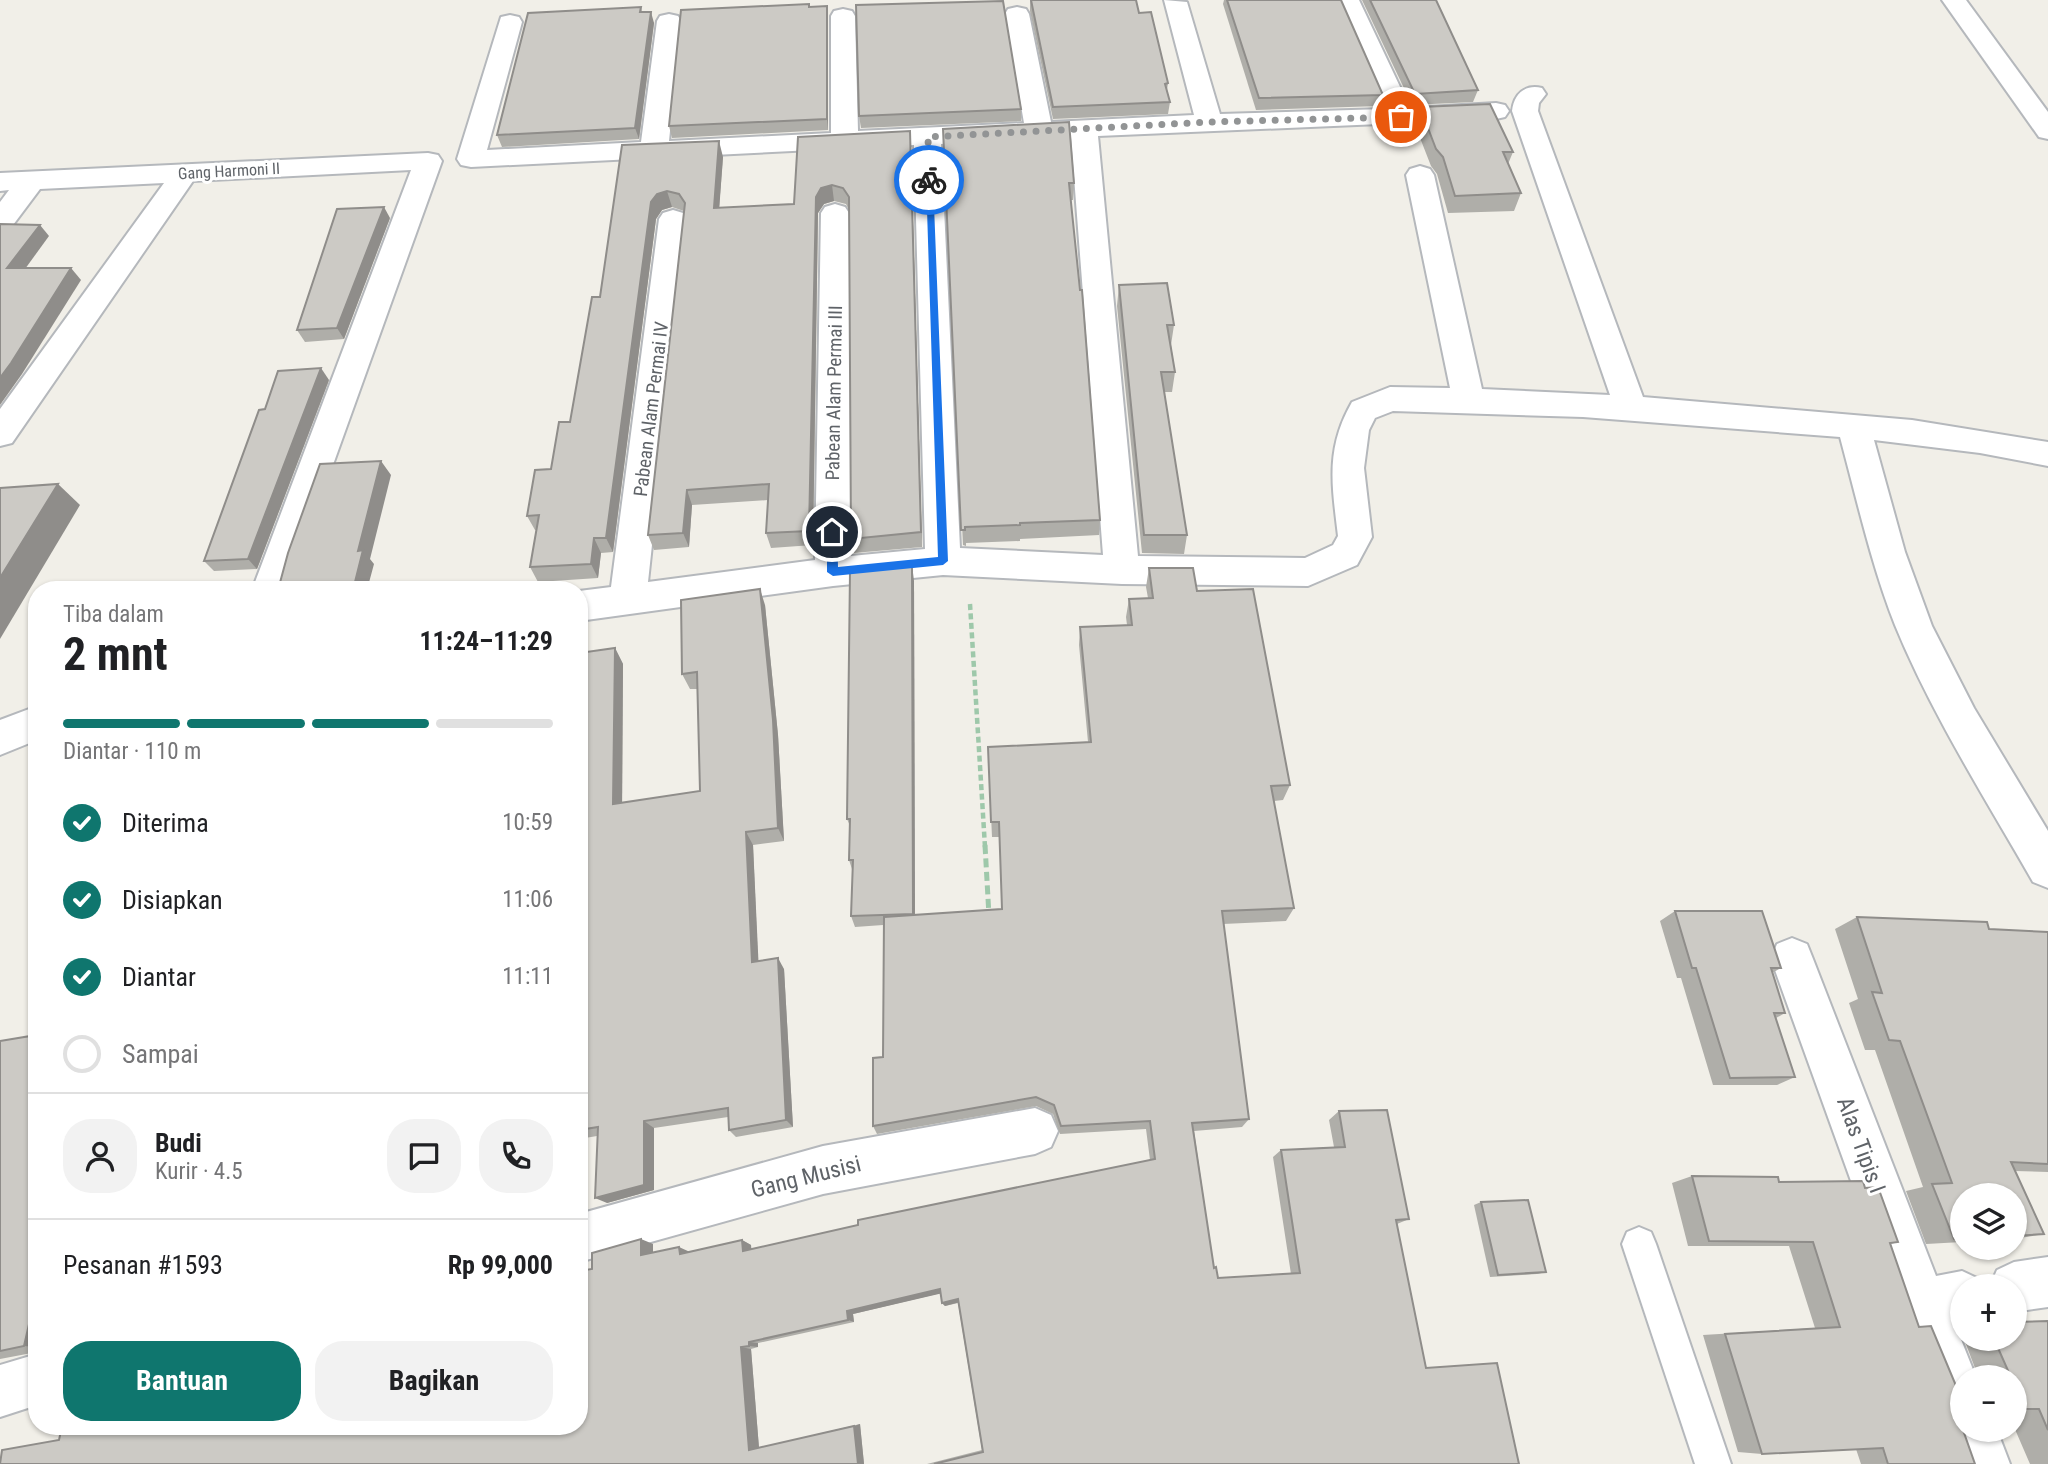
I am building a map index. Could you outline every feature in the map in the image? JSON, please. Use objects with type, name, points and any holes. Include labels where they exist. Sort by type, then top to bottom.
[{"type":"street","points":[[1347,0],[1401,117]]},
{"type":"street","points":[[1954,0],[2048,131]]},
{"type":"street","points":[[1175,2],[1209,122]]},
{"type":"street","points":[[1017,14],[1039,131]]},
{"type":"street","points":[[843,16],[845,141]]},
{"type":"street","points":[[654,150],[670,21]]},
{"type":"street","points":[[510,22],[471,159],[1209,122],[1401,117],[1496,111]]},
{"type":"street","points":[[1534,93],[1526,102],[1525,111],[1630,407]]},
{"type":"street","points":[[1084,129],[1122,570]]},
{"type":"street","points":[[928,137],[955,561]]},
{"type":"street","name":"Gang Harmoni II","points":[[0,182],[428,161],[273,581]]},
{"type":"street","points":[[0,434],[185,173]]},
{"type":"street","points":[[1420,175],[1468,400]]},
{"type":"street","points":[[0,222],[31,181]]},
{"type":"street","name":"Pabean Alam Permai III","points":[[833,572],[835,213]]},
{"type":"street","name":"Pabean Alam Permai IV","points":[[628,598],[673,219]]},
{"type":"street","points":[[588,605],[833,572],[955,561],[1122,570],[1308,572],[1345,555],[1355,537],[1347,468],[1353,430],[1363,410],[1390,399],[1630,407],[1992,441],[2048,454]]},
{"type":"street","points":[[1854,426],[1893,570],[1914,625],[1968,731],[2048,869]]},
{"type":"street","points":[[0,738],[28,726]]},
{"type":"street","name":"Alas Tipis I","points":[[1792,959],[1941,1299],[1954,1365]]},
{"type":"street","name":"Gang Musisi","points":[[588,1235],[823,1170],[1035,1131]]},
{"type":"street","points":[[2027,1285],[2048,1282]]},
{"type":"street","points":[[0,1391],[28,1382]]},
{"type":"street","points":[[1975,1442],[1984,1464]]},
{"type":"lane","points":[[1639,1244],[1713,1464]]},
{"type":"path","points":[[955,561],[989,918]]},
{"type":"building","points":[[1031,0],[1136,0],[1139,13],[1151,12],[1170,102],[1053,107]]},
{"type":"building","points":[[1227,0],[1341,0],[1383,95],[1259,98]]},
{"type":"building","points":[[1370,0],[1436,0],[1478,90],[1415,94]]},
{"type":"building","points":[[1003,1],[1021,109],[859,116],[856,5]]},
{"type":"building","points":[[809,4],[809,7],[827,6],[827,119],[669,126],[681,10]]},
{"type":"building","points":[[641,7],[640,12],[651,12],[635,128],[497,135],[528,13]]},
{"type":"building","points":[[1490,104],[1513,152],[1503,152],[1521,193],[1455,196],[1443,157],[1436,149],[1420,107]]},
{"type":"building","points":[[1069,122],[1074,183],[1069,183],[1082,290],[1100,520],[1020,523],[965,527],[965,530],[961,530],[943,129]]},
{"type":"building","points":[[910,131],[921,532],[851,539],[849,197],[843,188],[832,185],[821,188],[816,197],[809,531],[766,533],[769,484],[687,490],[683,533],[648,535],[685,203],[679,194],[667,191],[657,194],[651,202],[606,538],[594,538],[591,564],[530,567],[539,515],[527,516],[535,470],[551,469],[559,422],[570,422],[592,297],[600,297],[622,145],[719,141],[714,208],[794,204],[798,137]]},
{"type":"building","points":[[384,207],[337,328],[297,330],[337,209]]},
{"type":"building","points":[[0,224],[40,225],[7,268],[71,268],[0,378]]},
{"type":"building","points":[[1167,283],[1174,325],[1167,325],[1175,372],[1161,372],[1187,535],[1144,535],[1119,285]]},
{"type":"building","points":[[321,368],[248,559],[204,561],[259,410],[265,409],[278,371]]},
{"type":"building","points":[[381,461],[358,551],[363,550],[355,581],[280,581],[288,553],[320,464]]},
{"type":"building","points":[[58,484],[0,578],[0,488]]},
{"type":"building","points":[[912,565],[913,914],[851,916],[853,860],[849,860],[850,819],[847,819],[850,572]]},
{"type":"building","points":[[1149,568],[1193,568],[1197,591],[1253,589],[1290,785],[1271,786],[1294,908],[1222,911],[1249,1119],[1192,1123],[1214,1268],[1216,1267],[1218,1278],[1300,1273],[1281,1150],[1345,1147],[1339,1111],[1387,1110],[1409,1219],[1396,1220],[1426,1368],[1497,1363],[1519,1464],[934,1464],[983,1452],[958,1299],[942,1303],[940,1289],[847,1311],[848,1320],[749,1342],[749,1346],[741,1347],[749,1450],[854,1426],[858,1464],[0,1464],[2,1450],[59,1440],[60,1435],[588,1435],[588,1270],[592,1269],[592,1253],[641,1239],[641,1255],[679,1247],[680,1254],[742,1240],[743,1251],[858,1225],[858,1220],[1155,1159],[1150,1121],[1061,1126],[1054,1105],[1036,1097],[873,1126],[873,1058],[883,1057],[884,917],[1002,909],[999,822],[991,822],[988,747],[1091,742],[1080,627],[1132,625],[1129,599],[1153,598]]},
{"type":"building","points":[[760,589],[773,720],[778,828],[746,832],[752,962],[778,958],[786,1120],[729,1130],[728,1108],[644,1121],[644,1185],[595,1198],[598,1127],[588,1129],[588,652],[615,648],[613,804],[700,791],[697,672],[682,674],[681,600]]},
{"type":"building","points":[[1675,911],[1762,911],[1781,968],[1771,968],[1785,1013],[1774,1013],[1795,1077],[1730,1078],[1696,968],[1692,968]]},
{"type":"building","points":[[1857,917],[1987,922],[1989,929],[2048,932],[2048,1164],[2011,1162],[2021,1183],[1952,1183],[1900,1041],[1889,1040],[1872,992],[1882,993]]},
{"type":"building","points":[[28,1036],[28,1328],[24,1346],[0,1351],[0,1041]]},
{"type":"building","points":[[1692,1176],[1778,1177],[1779,1182],[1863,1181],[1865,1188],[1878,1187],[1898,1242],[1890,1243],[1919,1327],[1931,1326],[1950,1371],[1950,1442],[1967,1442],[1975,1464],[1888,1464],[1883,1448],[1762,1454],[1725,1334],[1840,1327],[1813,1242],[1709,1241]]},
{"type":"building","points":[[1950,1183],[1950,1229],[1932,1184]]},
{"type":"building","points":[[2027,1197],[2044,1234],[2027,1235]]},
{"type":"building","points":[[1528,1200],[1546,1272],[1498,1275],[1481,1202]]},
{"type":"building","points":[[2048,1321],[2048,1430],[2039,1409],[2027,1409],[2027,1365],[2006,1365],[1999,1351],[2027,1351],[2027,1322]]},
{"type":"way so far","points":[[929,180],[928,137],[1209,122],[1401,117]]},
{"type":"route","points":[[832,532],[833,572],[943,561],[929,180]]}]
